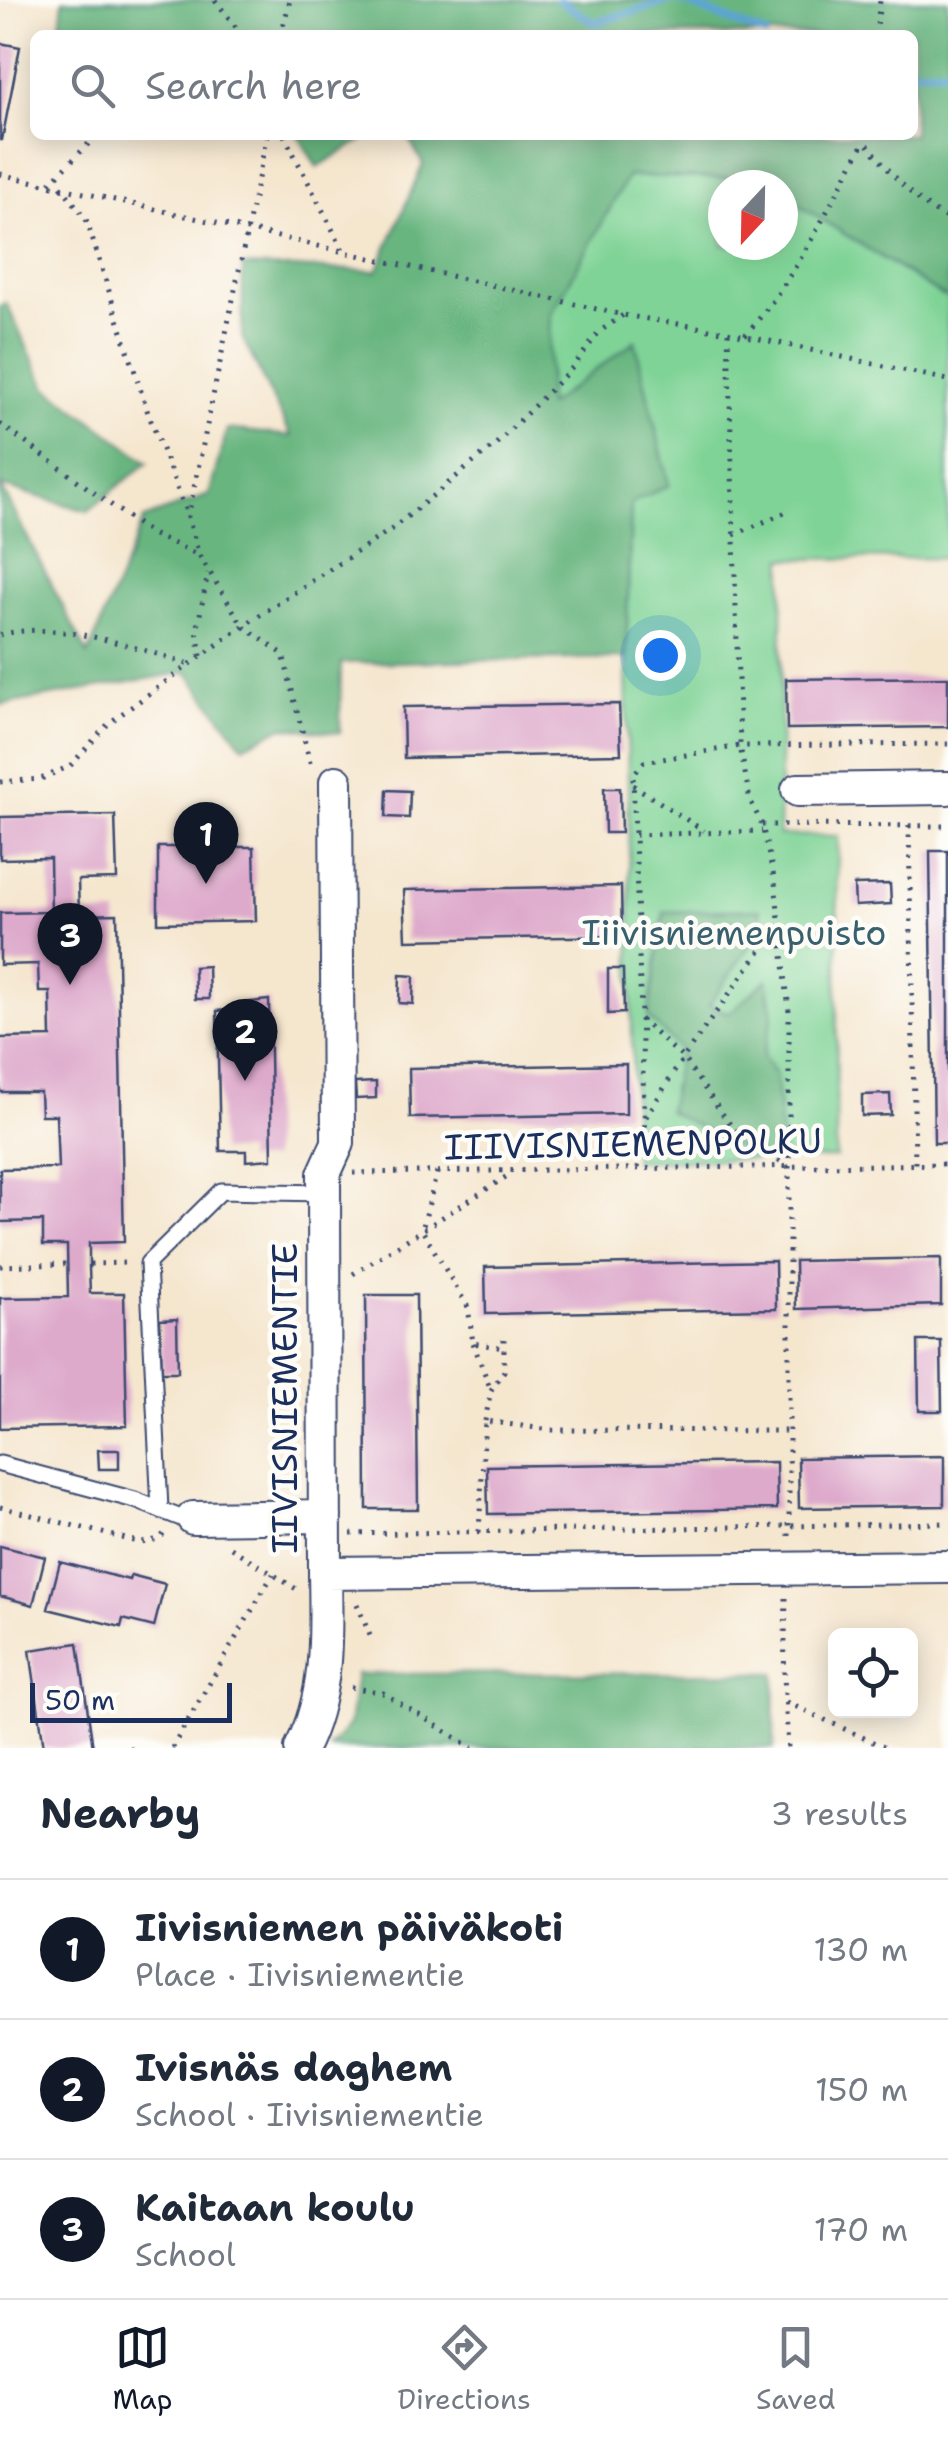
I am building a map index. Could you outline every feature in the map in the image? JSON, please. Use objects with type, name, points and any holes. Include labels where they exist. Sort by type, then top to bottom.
[{"type":"street","name":"IIVISNIEMENTIE","points":[[324,776],[338,1142],[324,1184],[325,1525],[317,1585],[948,1566]]},
{"type":"street","points":[[798,790],[948,788]]},
{"type":"street","points":[[187,1518],[325,1525]]},
{"type":"street","points":[[302,1748],[314,1723],[323,1684],[317,1585]]},
{"type":"lane","points":[[160,1510],[148,1263],[221,1190],[324,1184]]},
{"type":"lane","points":[[0,1464],[187,1518]]},
{"type":"path","points":[[215,0],[238,30]]},
{"type":"path","points":[[282,30],[290,0]]},
{"type":"path","points":[[877,30],[880,2]]},
{"type":"path","points":[[50,184],[92,140]]},
{"type":"path","points":[[188,516],[267,140]]},
{"type":"path","points":[[287,140],[342,250]]},
{"type":"path","points":[[746,335],[786,282],[864,140]]},
{"type":"path","points":[[866,140],[897,181],[948,218]]},
{"type":"path","points":[[0,174],[623,315],[746,335],[948,380]]},
{"type":"path","points":[[61,186],[86,219],[148,413],[200,555],[242,626],[283,654],[324,776]]},
{"type":"path","points":[[0,782],[40,779],[70,766],[108,723],[242,626],[415,511],[495,445],[574,366],[599,332],[623,315]]},
{"type":"path","points":[[728,332],[740,746],[750,800],[762,828],[775,882],[789,1011],[789,1526]]},
{"type":"path","points":[[0,424],[151,534],[200,555]]},
{"type":"path","points":[[733,535],[791,510]]},
{"type":"path","points":[[201,657],[196,630],[209,570]]},
{"type":"path","points":[[0,635],[15,630],[100,637],[191,665]]},
{"type":"path","points":[[638,1169],[644,1120],[632,775],[644,762],[740,746],[948,744]]},
{"type":"path","points":[[633,786],[707,832]]},
{"type":"path","points":[[908,826],[915,1164]]},
{"type":"path","points":[[635,834],[948,826]]},
{"type":"path","points":[[644,1120],[683,1058],[779,925]]},
{"type":"path","points":[[640,1019],[683,1058],[734,1130],[788,1166]]},
{"type":"path","name":"IIIVISNIEMENPOLKU","points":[[324,1184],[437,1172],[945,1164]]},
{"type":"path","points":[[346,1278],[514,1171]]},
{"type":"path","points":[[437,1172],[422,1230],[468,1307],[473,1343],[491,1390]]},
{"type":"path","points":[[0,1266],[67,1264]]},
{"type":"path","points":[[479,1532],[485,1421],[491,1390],[504,1370],[504,1333]]},
{"type":"path","points":[[473,1343],[504,1348]]},
{"type":"path","points":[[485,1421],[551,1430],[789,1430]]},
{"type":"path","points":[[0,1506],[142,1543],[159,1539],[187,1518]]},
{"type":"path","points":[[325,1525],[479,1532],[948,1524]]},
{"type":"path","points":[[227,1546],[273,1574],[317,1585]]},
{"type":"path","points":[[172,1748],[273,1574]]},
{"type":"path","points":[[358,1604],[371,1638]]},
{"type":"path","points":[[784,1634],[788,1748]]},
{"type":"path","points":[[352,1687],[383,1694],[473,1748]]},
{"type":"path","points":[[786,1702],[886,1748]]},
{"type":"path","points":[[129,1748],[138,1748]]},
{"type":"green space","points":[[63,0],[948,0],[948,296],[798,204],[798,170],[708,170],[708,178],[628,176],[551,314],[547,406],[635,341],[669,485],[631,503],[626,658],[341,663],[340,733],[283,727],[243,746],[187,672],[0,705],[0,306],[6,303],[46,387],[148,462],[88,511],[1,486],[88,655],[144,519],[209,495],[227,429],[291,436],[242,337],[243,266],[377,271],[423,164],[410,140],[918,140],[918,30],[60,30]]},
{"type":"green space","points":[[301,140],[363,140],[317,167]]},
{"type":"green space","name":"Iiivisniemenpuisto","points":[[628,176],[708,178],[708,260],[798,260],[798,205],[942,296],[948,296],[948,558],[783,559],[779,835],[838,836],[836,1158],[634,1161],[626,658],[631,503],[669,484],[547,407],[551,314]]},
{"type":"green space","name":"Iiivisniemenpuisto","points":[[760,909],[762,927],[709,1005],[729,1013],[767,980],[773,1016],[763,1056],[776,1076],[783,1159],[755,1156],[668,1111],[680,1050],[648,1017],[664,912]]},
{"type":"green space","points":[[775,1673],[774,1748],[329,1748],[349,1725],[356,1674]]},
{"type":"building","points":[[0,43],[20,47],[2,140],[0,140]]},
{"type":"building","points":[[948,677],[948,727],[787,729],[786,679]]},
{"type":"building","points":[[619,704],[621,754],[404,758],[403,707]]},
{"type":"building","points":[[604,788],[620,788],[621,833],[605,833]]},
{"type":"building","points":[[387,790],[410,791],[409,818],[386,817]]},
{"type":"building","points":[[115,815],[117,879],[78,880],[79,915],[117,914],[124,1242],[89,1243],[89,1268],[90,1293],[124,1293],[127,1426],[0,1428],[0,1298],[68,1297],[67,1245],[43,1245],[43,1221],[0,1222],[0,1169],[58,1168],[56,1115],[41,1115],[40,1092],[0,1092],[0,1038],[51,1037],[50,992],[39,992],[38,964],[0,965],[0,913],[51,912],[50,858],[0,859],[0,817]]},
{"type":"building","points":[[158,847],[254,847],[256,921],[158,923]]},
{"type":"building","points":[[930,851],[948,851],[948,1143],[934,1143]]},
{"type":"building","points":[[890,884],[891,904],[855,906],[854,885]]},
{"type":"building","points":[[621,886],[622,936],[406,940],[404,890]]},
{"type":"building","points":[[208,966],[209,999],[195,999],[194,967]]},
{"type":"building","points":[[608,969],[623,969],[624,1013],[608,1014]]},
{"type":"building","points":[[400,975],[414,976],[413,1004],[399,1003]]},
{"type":"building","points":[[269,1000],[272,1159],[246,1161],[246,1151],[220,1151],[217,1011],[242,1009],[241,1003]]},
{"type":"building","points":[[626,1064],[626,1114],[410,1118],[409,1068]]},
{"type":"building","points":[[376,1082],[376,1098],[356,1099],[355,1083]]},
{"type":"building","points":[[890,1094],[891,1115],[862,1116],[862,1095]]},
{"type":"building","points":[[941,1258],[941,1305],[796,1309],[795,1261]]},
{"type":"building","points":[[775,1261],[776,1309],[486,1314],[485,1267]]},
{"type":"building","points":[[366,1295],[416,1295],[418,1509],[367,1509]]},
{"type":"building","points":[[177,1319],[178,1372],[162,1372],[160,1320]]},
{"type":"building","points":[[918,1341],[941,1341],[942,1411],[919,1411]]},
{"type":"building","points":[[98,1450],[119,1450],[119,1469],[99,1469]]},
{"type":"building","points":[[944,1456],[944,1506],[799,1508],[798,1458]]},
{"type":"building","points":[[776,1462],[777,1509],[488,1514],[487,1466]]},
{"type":"building","points":[[0,1546],[45,1557],[33,1605],[0,1596]]},
{"type":"building","points":[[60,1562],[129,1580],[131,1575],[165,1584],[154,1627],[123,1619],[121,1627],[48,1609]]},
{"type":"building","points":[[78,1643],[93,1748],[44,1748],[30,1650]]},
{"type":"waterway","points":[[559,0],[594,23],[672,0]]},
{"type":"waterway","points":[[678,0],[753,30]]},
{"type":"waterway","points":[[918,70],[948,70]]},
{"type":"place","name":"Iivisniemen päiväkoti","points":[[206,884]]},
{"type":"place","name":"Kaitaan koulu","points":[[70,985]]},
{"type":"place","name":"Ivisnäs daghem","points":[[245,1081]]}]
